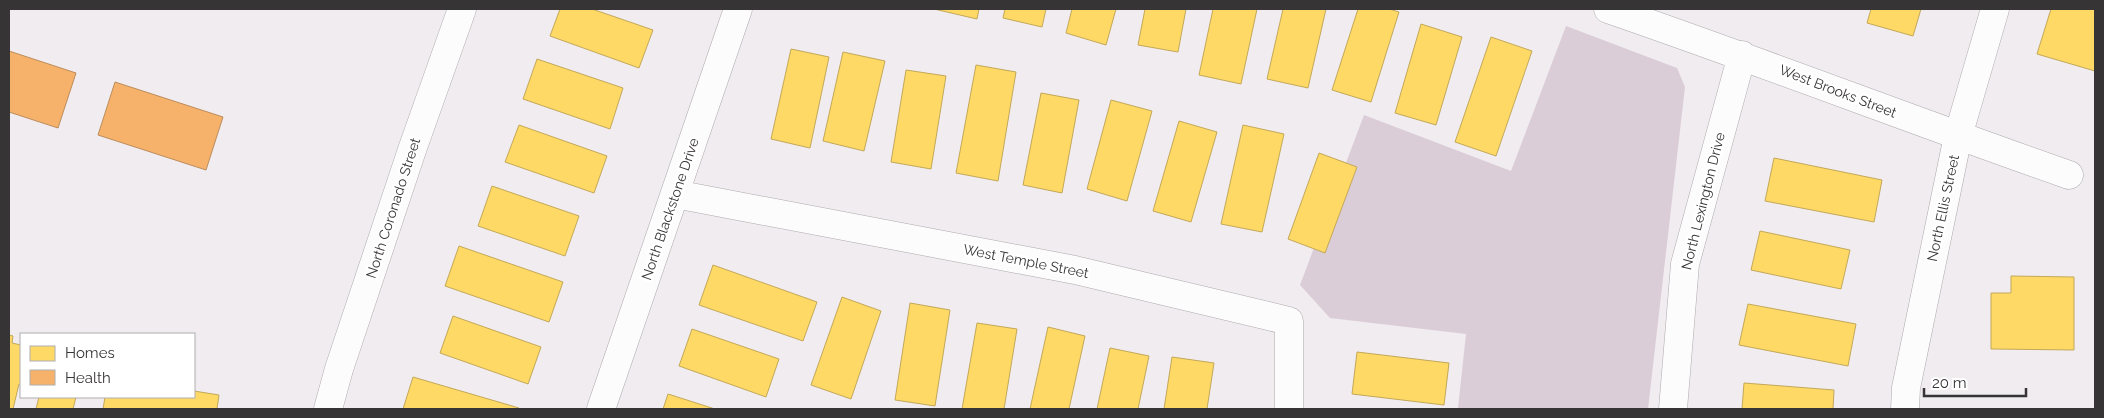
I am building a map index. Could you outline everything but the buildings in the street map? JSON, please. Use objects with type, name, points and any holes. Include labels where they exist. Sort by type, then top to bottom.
[{"type":"street","name":"North Coronado Street","points":[[328,409],[339,369],[412,150],[462,9]]},
{"type":"street","name":"North Blackstone Drive","points":[[601,409],[738,9]]},
{"type":"street","name":"West Brooks Street","points":[[1608,9],[1742,55],[1958,136],[2069,175]]},
{"type":"street","name":"North Ellis Street","points":[[1905,409],[1906,388],[1958,136],[1995,9]]},
{"type":"street","name":"North Lexington Drive","points":[[1673,409],[1685,264],[1742,55]]},
{"type":"street","name":"West Temple Street","points":[[675,194],[1075,270],[1289,321],[1289,409]]},
{"type":"shaded area","points":[[1566,26],[1677,68],[1685,87],[1648,409],[1458,408],[1466,334],[1330,318],[1300,285],[1364,115],[1511,171]]}]
